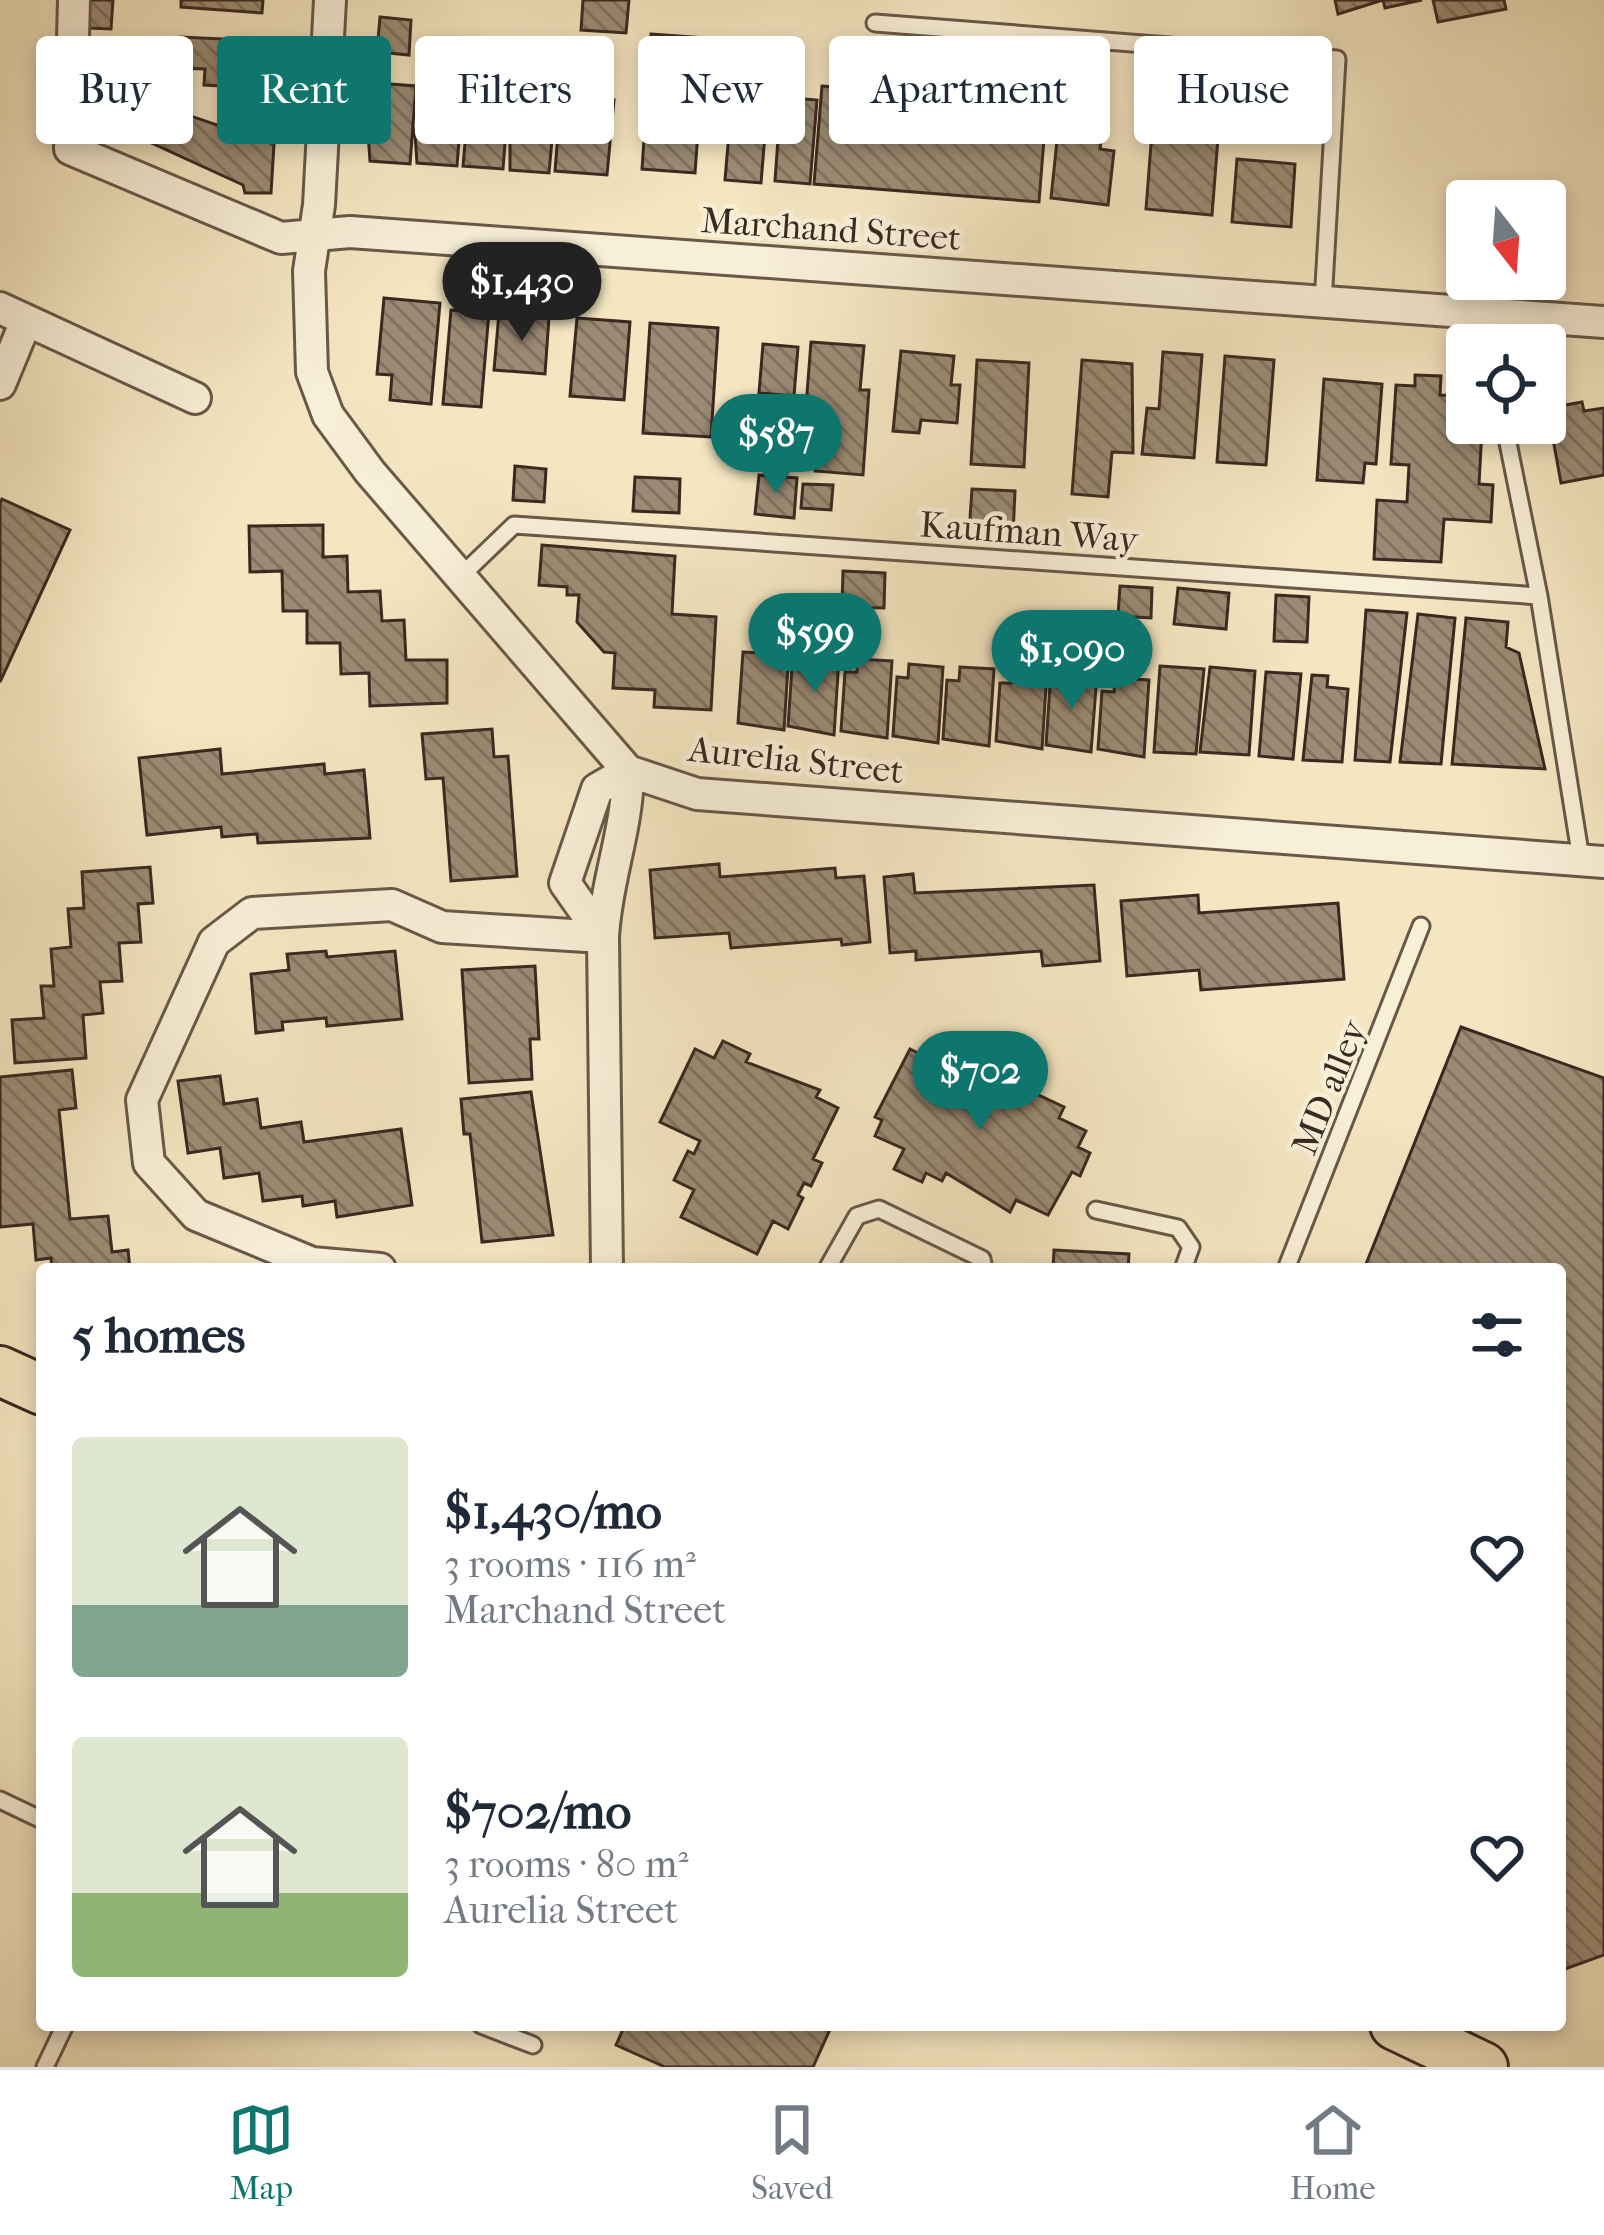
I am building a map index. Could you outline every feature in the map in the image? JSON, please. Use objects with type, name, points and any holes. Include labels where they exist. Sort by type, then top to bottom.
[{"type":"main road","points":[[0,1371],[36,1387]]},
{"type":"main road","points":[[1408,2031],[1483,2067]]},
{"type":"street","name":"Marchand Street","points":[[74,0],[70,149],[281,238],[350,232],[1323,303],[1449,324]]},
{"type":"street","points":[[330,0],[314,236],[313,372],[328,415],[628,771],[628,809],[605,884],[607,1263]]},
{"type":"street","points":[[0,384],[13,315],[195,398]]},
{"type":"street","name":"Marchand Street","points":[[1566,325],[1604,322]]},
{"type":"street","name":"Aurelia Street","points":[[628,771],[697,794],[1592,861]]},
{"type":"street","points":[[313,1263],[196,1215],[149,1162],[142,1100],[214,942],[253,913],[392,905],[442,927],[603,937]]},
{"type":"lane","points":[[875,23],[1337,59],[1323,303]]},
{"type":"lane","points":[[1508,444],[1592,861]]},
{"type":"lane","name":"Kaufman Way","points":[[462,575],[514,525],[1540,596]]},
{"type":"lane","name":"MD alley","points":[[1288,1263],[1421,926]]},
{"type":"lane","points":[[830,1263],[856,1216],[879,1209],[982,1258],[983,1263]]},
{"type":"lane","points":[[1096,1210],[1178,1228],[1191,1247],[1185,1263]]},
{"type":"lane","points":[[0,1800],[36,1817]]},
{"type":"lane","points":[[45,2067],[62,2031]]},
{"type":"lane","points":[[497,2031],[533,2045]]},
{"type":"building","points":[[90,0],[113,0],[111,29],[88,28]]},
{"type":"building","points":[[181,0],[263,0],[262,13],[181,7]]},
{"type":"building","points":[[583,0],[629,0],[626,33],[581,30]]},
{"type":"building","points":[[1335,0],[1383,0],[1338,14]]},
{"type":"building","points":[[1383,0],[1422,0],[1385,8]]},
{"type":"building","points":[[1433,0],[1504,0],[1506,9],[1438,22]]},
{"type":"building","points":[[380,17],[411,20],[409,55],[391,53],[391,36],[378,36]]},
{"type":"building","points":[[193,38],[217,39],[217,86],[204,85],[205,69],[193,69]]},
{"type":"building","points":[[391,84],[415,86],[410,164],[370,161],[369,144],[391,144]]},
{"type":"building","points":[[822,86],[829,87],[829,144],[1044,144],[1039,202],[814,184]]},
{"type":"building","points":[[805,99],[817,100],[810,184],[775,181],[778,144],[805,144]]},
{"type":"building","points":[[193,117],[217,125],[217,144],[274,144],[271,193],[245,193],[243,185],[154,144],[193,144]]},
{"type":"building","points":[[416,144],[459,144],[457,166],[417,163]]},
{"type":"building","points":[[465,144],[505,144],[503,169],[463,166]]},
{"type":"building","points":[[510,144],[552,144],[549,173],[510,170]]},
{"type":"building","points":[[557,144],[610,144],[607,175],[555,171]]},
{"type":"building","points":[[644,144],[697,144],[695,173],[642,169]]},
{"type":"building","points":[[728,144],[764,144],[761,183],[725,180]]},
{"type":"building","points":[[1057,144],[1101,144],[1100,149],[1114,151],[1108,205],[1051,198]]},
{"type":"building","points":[[1151,144],[1218,144],[1212,215],[1146,209]]},
{"type":"building","points":[[1237,159],[1295,164],[1291,227],[1232,222]]},
{"type":"building","points":[[384,298],[440,303],[431,404],[390,400],[392,375],[377,374]]},
{"type":"building","points":[[451,310],[489,312],[481,407],[443,404]]},
{"type":"building","points":[[499,313],[549,317],[545,374],[494,370]]},
{"type":"building","points":[[577,318],[630,322],[624,400],[570,396]]},
{"type":"building","points":[[650,323],[718,328],[711,437],[643,433]]},
{"type":"building","points":[[811,342],[864,346],[860,390],[869,390],[863,475],[815,471],[818,433],[804,432]]},
{"type":"building","points":[[763,344],[798,347],[794,396],[759,393]]},
{"type":"building","points":[[901,351],[954,356],[951,385],[960,385],[957,423],[921,420],[919,433],[893,431]]},
{"type":"building","points":[[1163,352],[1202,355],[1194,458],[1142,454],[1147,408],[1159,409]]},
{"type":"building","points":[[1225,356],[1274,360],[1266,465],[1217,462]]},
{"type":"building","points":[[977,360],[1029,363],[1024,467],[971,464]]},
{"type":"building","points":[[1082,360],[1132,364],[1133,453],[1112,452],[1108,497],[1072,494]]},
{"type":"building","points":[[1415,375],[1441,376],[1446,444],[1481,444],[1479,484],[1493,485],[1491,522],[1444,519],[1441,562],[1374,559],[1377,500],[1407,502],[1409,465],[1391,464],[1396,385],[1415,386]]},
{"type":"building","points":[[1324,379],[1382,384],[1376,464],[1365,463],[1363,483],[1317,480]]},
{"type":"building","points":[[1582,402],[1584,411],[1604,408],[1604,475],[1561,483],[1554,444],[1566,444],[1566,405]]},
{"type":"building","points":[[515,466],[546,469],[544,502],[513,500]]},
{"type":"building","points":[[759,475],[797,478],[794,518],[755,514]]},
{"type":"building","points":[[635,477],[680,479],[679,513],[633,511]]},
{"type":"building","points":[[803,484],[833,485],[831,510],[801,508]]},
{"type":"building","points":[[972,489],[1015,491],[1013,535],[969,533]]},
{"type":"building","points":[[2,499],[70,530],[0,682],[0,503]]},
{"type":"building","points":[[323,525],[323,557],[347,556],[348,592],[380,591],[382,621],[404,620],[406,660],[447,660],[447,703],[370,706],[369,673],[341,674],[340,643],[307,643],[307,611],[283,611],[282,571],[250,572],[249,526]]},
{"type":"building","points":[[542,545],[675,556],[672,614],[716,617],[711,710],[654,707],[655,690],[613,688],[615,653],[604,652],[577,622],[579,595],[567,595],[567,587],[539,585]]},
{"type":"building","points":[[843,571],[885,573],[884,608],[842,607]]},
{"type":"building","points":[[1120,586],[1152,588],[1151,618],[1118,616]]},
{"type":"building","points":[[1178,588],[1229,593],[1226,629],[1174,624]]},
{"type":"building","points":[[1276,595],[1309,597],[1307,642],[1274,641]]},
{"type":"building","points":[[1366,610],[1407,613],[1390,762],[1355,760]]},
{"type":"building","points":[[1418,614],[1455,618],[1441,764],[1400,762]]},
{"type":"building","points":[[1466,618],[1508,622],[1506,647],[1519,653],[1545,769],[1452,764]]},
{"type":"building","points":[[743,652],[776,654],[775,666],[788,667],[784,730],[738,723]]},
{"type":"building","points":[[805,655],[839,658],[834,735],[788,726],[792,668],[804,669]]},
{"type":"building","points":[[857,659],[892,661],[887,738],[841,731],[845,672],[857,672]]},
{"type":"building","points":[[909,664],[943,667],[938,743],[893,736],[897,677],[908,678]]},
{"type":"building","points":[[1160,666],[1204,669],[1196,754],[1154,752]]},
{"type":"building","points":[[960,667],[994,669],[989,746],[943,739],[947,680],[959,681]]},
{"type":"building","points":[[1210,667],[1255,671],[1249,755],[1200,752]]},
{"type":"building","points":[[1013,670],[1047,672],[1042,749],[996,741],[1000,683],[1012,683]]},
{"type":"building","points":[[1266,672],[1301,674],[1293,759],[1259,756]]},
{"type":"building","points":[[1062,673],[1097,675],[1091,752],[1046,745],[1050,686],[1061,687]]},
{"type":"building","points":[[1312,675],[1328,676],[1327,687],[1348,689],[1342,762],[1303,760]]},
{"type":"building","points":[[1115,678],[1149,680],[1144,757],[1098,749],[1102,691],[1114,692]]},
{"type":"building","points":[[492,729],[494,757],[508,756],[517,876],[451,881],[443,778],[426,779],[422,734]]},
{"type":"building","points":[[220,749],[222,774],[324,764],[325,774],[364,770],[370,838],[258,843],[257,834],[222,837],[221,827],[147,835],[139,758]]},
{"type":"building","points":[[719,864],[720,877],[835,868],[836,878],[864,876],[870,942],[842,945],[841,939],[731,948],[729,933],[655,938],[650,870]]},
{"type":"building","points":[[150,867],[153,903],[138,904],[141,942],[119,943],[122,981],[100,982],[103,1013],[83,1015],[86,1058],[15,1063],[12,1020],[44,1018],[41,986],[54,986],[51,949],[71,947],[68,909],[84,908],[82,872]]},
{"type":"building","points":[[913,874],[915,893],[1094,885],[1100,961],[1043,966],[1041,951],[916,960],[916,951],[890,953],[884,877]]},
{"type":"building","points":[[1198,895],[1199,913],[1338,903],[1344,979],[1201,990],[1199,970],[1127,976],[1121,901]]},
{"type":"building","points":[[326,951],[327,957],[395,951],[402,1019],[327,1026],[326,1018],[282,1022],[283,1030],[256,1033],[251,974],[289,970],[287,954]]},
{"type":"building","points":[[535,966],[539,1039],[530,1039],[532,1079],[469,1083],[462,970]]},
{"type":"building","points":[[1461,1027],[1604,1078],[1604,1955],[1566,1969],[1566,1263],[1366,1263]]},
{"type":"building","points":[[723,1041],[750,1054],[746,1062],[820,1090],[816,1097],[838,1108],[813,1159],[822,1163],[811,1186],[804,1183],[798,1195],[803,1198],[788,1229],[773,1221],[757,1254],[681,1217],[694,1190],[674,1180],[688,1151],[694,1154],[700,1141],[660,1122],[695,1049],[714,1058]]},
{"type":"building","points":[[910,1049],[936,1062],[941,1051],[1009,1091],[1013,1083],[1064,1107],[1059,1118],[1086,1131],[1078,1147],[1090,1153],[1080,1176],[1072,1172],[1048,1215],[1016,1200],[1010,1212],[946,1173],[942,1181],[926,1173],[922,1182],[894,1169],[904,1149],[875,1136],[882,1120],[875,1117]]},
{"type":"building","points":[[72,1070],[76,1108],[59,1110],[70,1219],[108,1216],[112,1252],[128,1250],[129,1263],[36,1260],[33,1224],[0,1227],[0,1077]]},
{"type":"building","points":[[220,1076],[224,1104],[257,1099],[261,1128],[301,1122],[304,1142],[401,1129],[412,1205],[337,1217],[335,1201],[303,1206],[302,1196],[263,1201],[259,1173],[224,1178],[220,1148],[188,1153],[178,1081]]},
{"type":"building","points":[[531,1092],[553,1235],[482,1242],[470,1134],[464,1134],[461,1099]]},
{"type":"building","points":[[1054,1250],[1129,1254],[1128,1263],[1053,1263]]},
{"type":"building","points":[[622,2031],[829,2031],[813,2067],[665,2067],[616,2045]]}]
